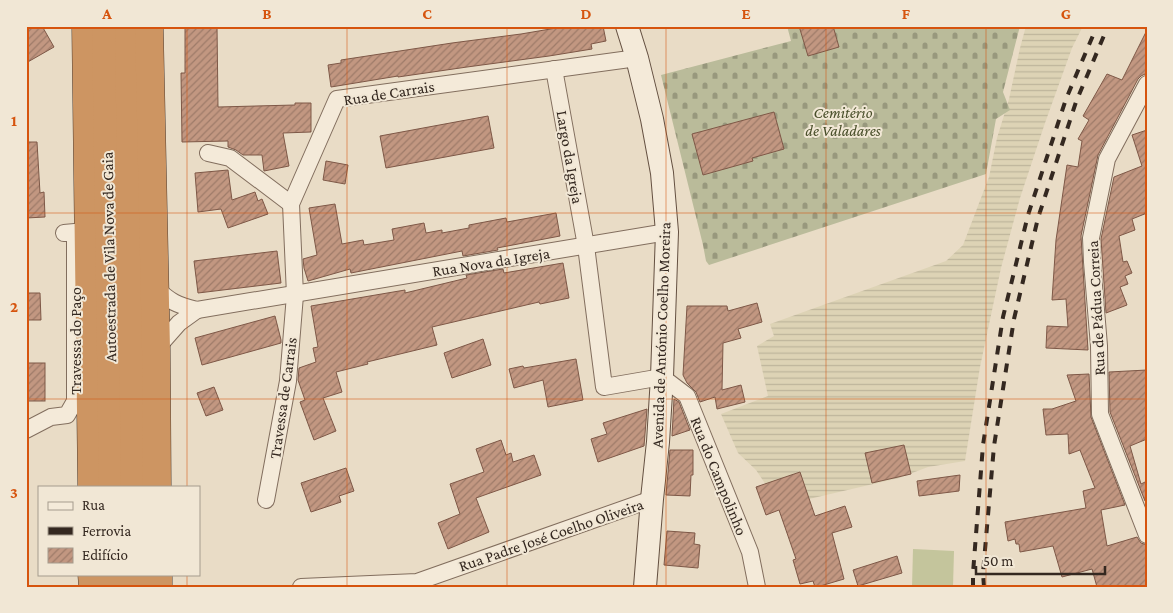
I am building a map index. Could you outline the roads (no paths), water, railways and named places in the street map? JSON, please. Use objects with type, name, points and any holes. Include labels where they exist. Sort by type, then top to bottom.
[{"type":"highway","points":[[86,26],[92,486]]},
{"type":"highway","name":"Autoestrada de Vila Nova de Gaia","points":[[106,26],[113,486]]},
{"type":"highway","name":"Autoestrada de Vila Nova de Gaia","points":[[129,26],[135,486]]},
{"type":"highway","points":[[150,26],[157,486]]},
{"type":"street","name":"Avenida de António Coelho Moreira","points":[[627,26],[652,119],[660,164],[667,232],[662,378],[645,587]]},
{"type":"street","points":[[554,70],[637,58]]},
{"type":"street","name":"Rua de Carrais","points":[[295,295],[291,204],[337,99],[554,70]]},
{"type":"street","name":"Largo da Igreja","points":[[554,70],[586,246]]},
{"type":"street","name":"Rua de Pádua Correia","points":[[1147,84],[1107,159],[1091,238],[1099,346],[1100,414],[1147,535]]},
{"type":"street","points":[[208,153],[230,158],[291,204]]},
{"type":"street","name":"Travessa do Paço","points":[[26,430],[51,417],[67,415],[75,401],[75,232],[64,233]]},
{"type":"street","points":[[662,378],[604,388],[586,246],[667,232]]},
{"type":"street","name":"Rua Nova da Igreja","points":[[155,286],[168,300],[197,310],[586,246]]},
{"type":"street","name":"Travessa de Carrais","points":[[266,500],[288,381],[295,295]]},
{"type":"street","name":"Rua Nova da Igreja","points":[[156,348],[179,324],[197,310]]},
{"type":"street","name":"Rua do Campolinho","points":[[662,378],[687,396],[750,552],[757,587]]},
{"type":"street","name":"Rua Padre José Coelho Oliveira","points":[[301,587],[417,582],[652,499]]},
{"type":"railway","points":[[973,587],[983,445],[1003,317],[1028,215],[1066,99],[1097,26]]},
{"type":"railway","points":[[984,587],[983,573],[994,446],[1014,319],[1038,218],[1076,102],[1108,26]]},
{"type":"park label","name":"Cemitério de Valadares","points":[[843,121]]}]
